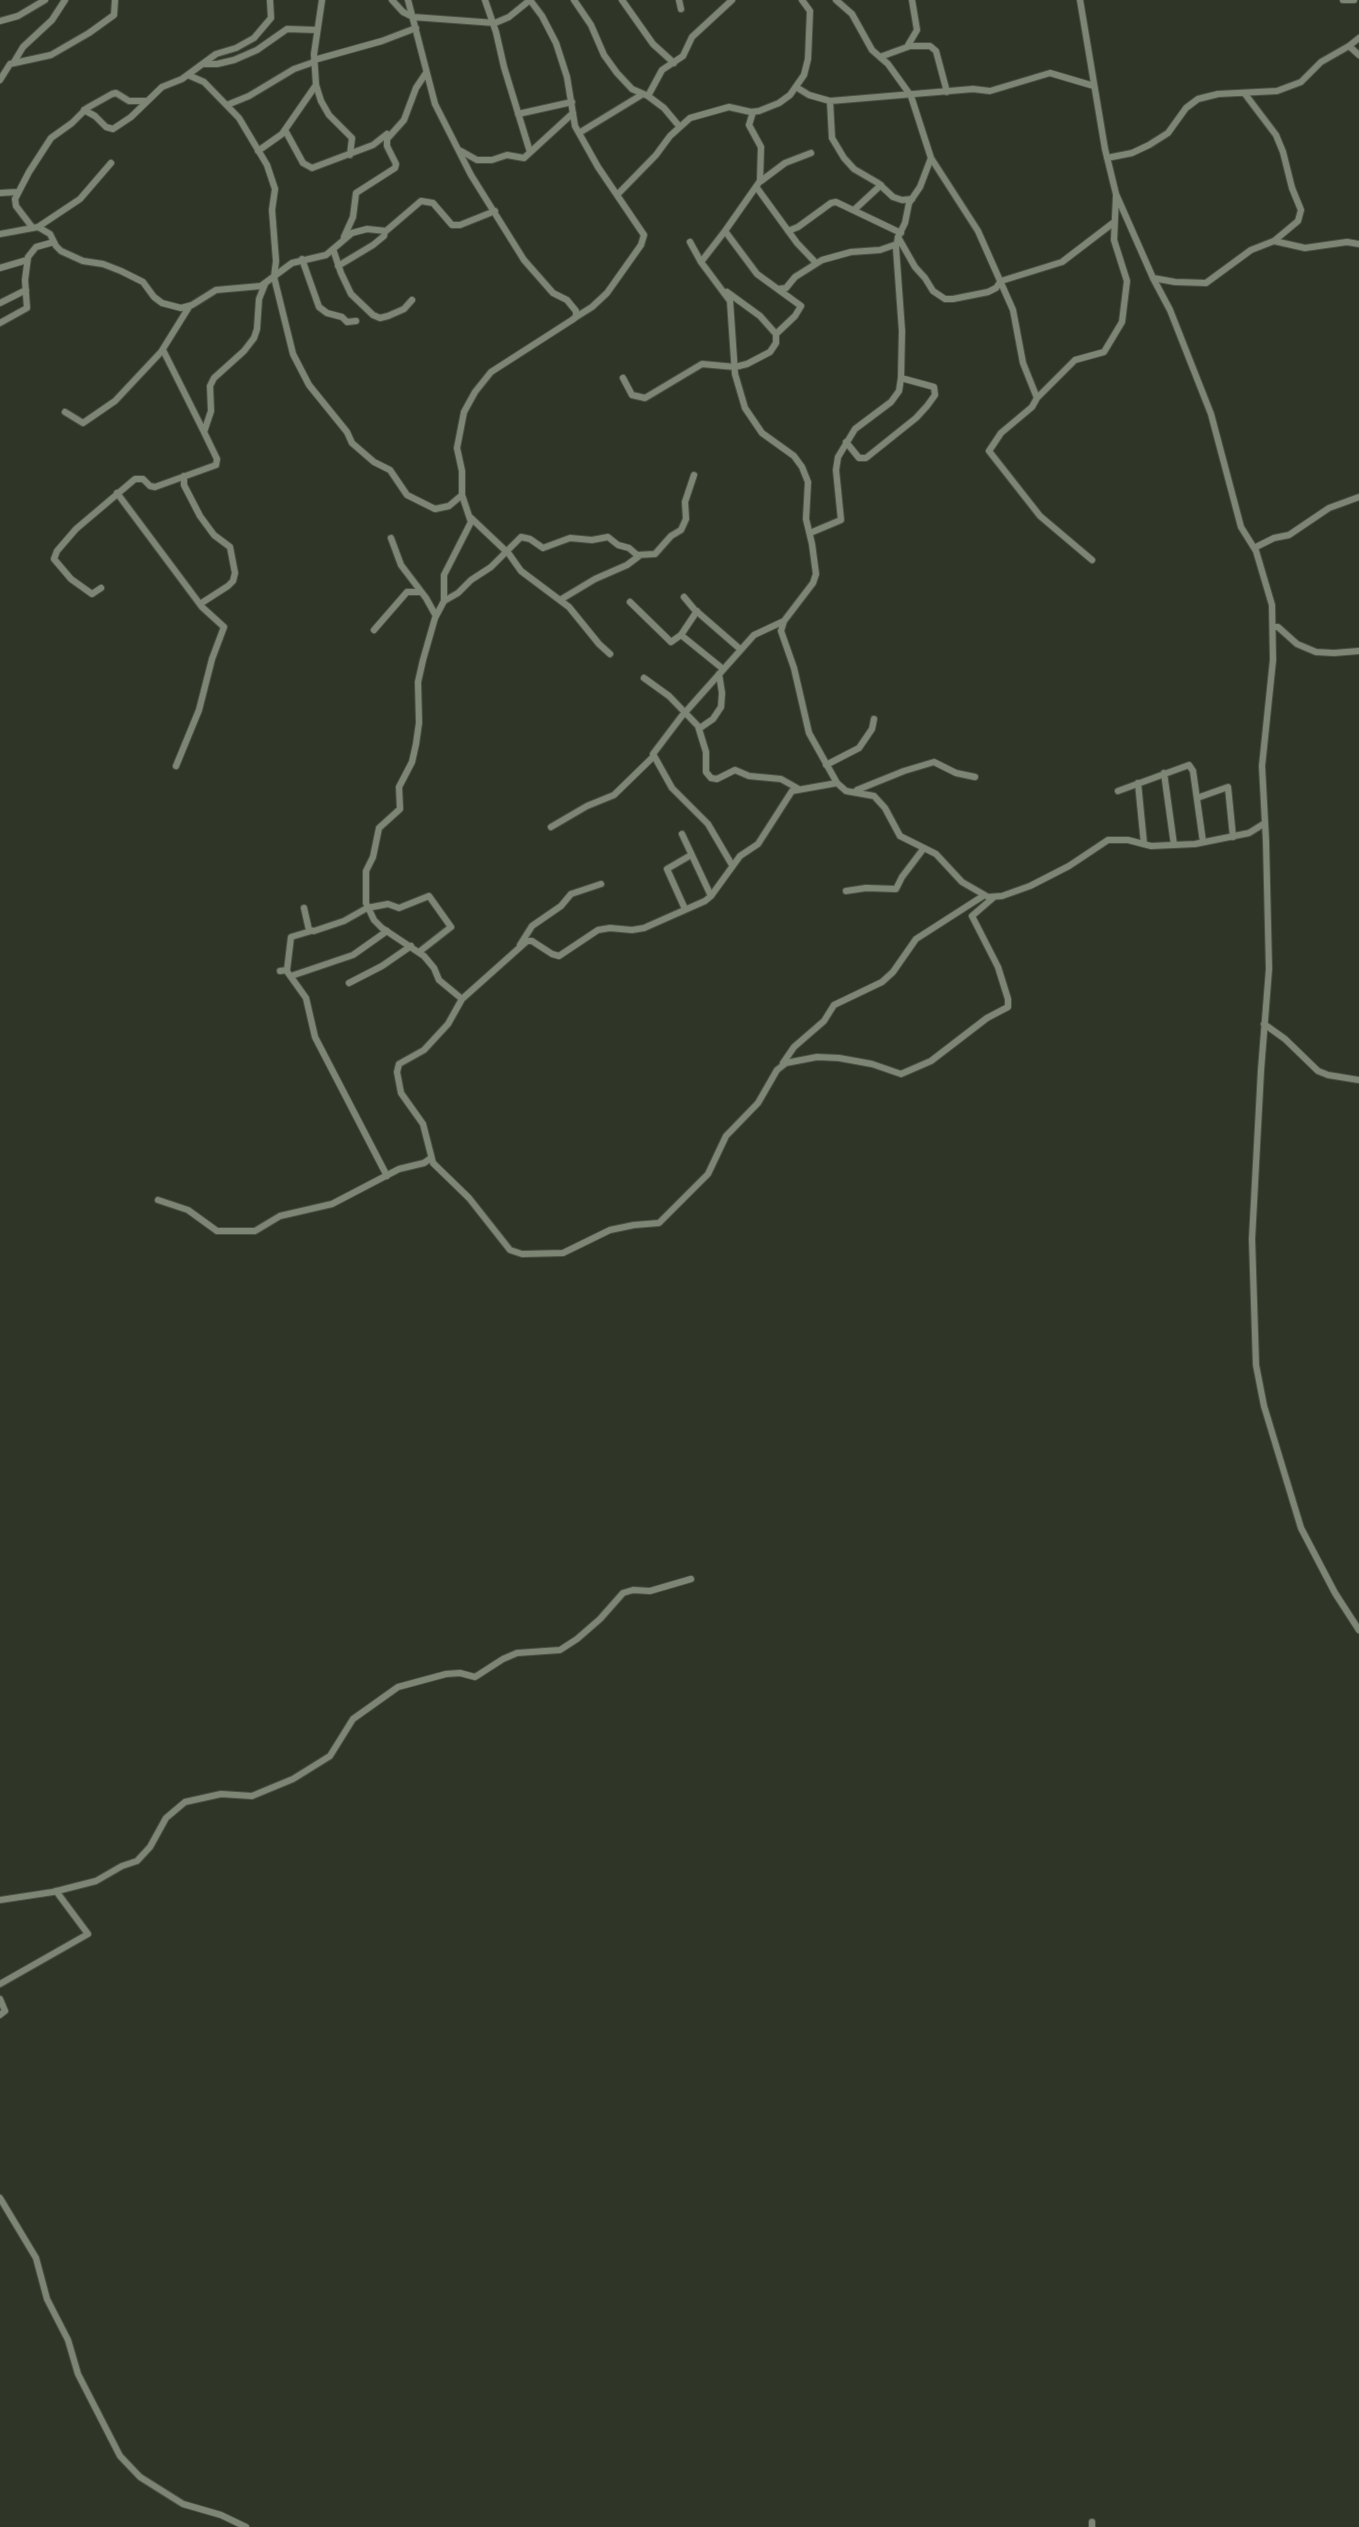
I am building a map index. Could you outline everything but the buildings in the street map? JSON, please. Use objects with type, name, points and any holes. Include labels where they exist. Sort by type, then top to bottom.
[{"type":"street","points":[[0,21],[18,16],[45,0]]},
{"type":"street","points":[[14,62],[23,47],[52,20],[65,0]]},
{"type":"street","points":[[0,80],[7,65],[45,57],[71,45],[114,15],[115,0]]},
{"type":"street","points":[[84,110],[112,129],[131,117],[162,87],[188,75],[216,54],[242,45],[260,33],[271,18],[270,0]]},
{"type":"street","points":[[322,0],[314,61],[316,85],[329,115],[353,139],[350,154]]},
{"type":"street","points":[[392,0],[400,10],[413,17],[493,23],[509,17],[530,0],[542,16],[556,43],[567,77],[575,126],[598,167],[643,233],[643,241],[627,267],[607,293],[592,307],[499,366],[485,378],[464,412],[458,441],[463,479],[462,495],[471,518],[507,552],[521,571],[573,610],[593,637],[610,654]]},
{"type":"street","points":[[408,0],[435,104],[471,175],[524,260],[553,293],[567,300],[576,311],[576,317]]},
{"type":"street","points":[[485,0],[530,152]]},
{"type":"street","points":[[574,0],[591,25],[612,67],[632,89],[664,108],[679,126]]},
{"type":"street","points":[[622,0],[653,44],[674,63]]},
{"type":"street","points":[[679,0],[681,9]]},
{"type":"street","points":[[579,133],[645,95],[662,70],[684,55],[694,36],[732,0]]},
{"type":"street","points":[[617,195],[679,126],[693,117],[729,107],[753,112],[784,100],[796,87],[806,68],[811,19],[809,7],[802,0]]},
{"type":"street","points":[[836,0],[852,14],[872,50],[890,66],[911,96],[931,158],[974,224],[1001,281],[1013,310],[1023,363],[1036,398]]},
{"type":"street","points":[[907,47],[917,30],[912,0]]},
{"type":"street","points":[[1080,0],[1107,158],[1116,194],[1152,278],[1170,310],[1211,414],[1242,527],[1254,548],[1272,605],[1273,660],[1262,766],[1269,969],[1252,1239],[1256,1365],[1264,1406],[1301,1528],[1325,1575],[1359,1630]]},
{"type":"street","points":[[1342,0],[1354,0]]},
{"type":"street","points":[[227,105],[249,96],[294,69],[416,28]]},
{"type":"street","points":[[202,64],[217,64],[234,60],[257,50],[287,29],[317,30]]},
{"type":"street","points":[[1107,158],[1137,151],[1168,133],[1186,108],[1198,99],[1218,94],[1277,91],[1301,82],[1321,62],[1359,38]]},
{"type":"street","points":[[879,57],[907,47],[924,45],[934,48],[947,92]]},
{"type":"street","points":[[1349,46],[1359,55]]},
{"type":"street","points":[[342,240],[353,217],[356,193],[395,168],[396,164],[387,143],[388,136],[406,115],[418,85],[427,72]]},
{"type":"street","points":[[796,87],[813,97],[830,101],[911,96],[972,89],[990,91],[1050,73],[1094,86]]},
{"type":"street","points":[[188,75],[204,82],[227,105],[242,122],[265,161],[275,189],[272,210],[276,261],[274,277],[294,359],[309,385],[347,432],[352,442],[374,462],[390,470],[407,495],[432,508],[449,506],[462,495]]},
{"type":"street","points":[[258,151],[278,138],[316,85]]},
{"type":"street","points":[[147,101],[128,100],[116,93],[84,110],[72,123],[50,140],[17,192],[15,205],[35,227],[49,233],[59,249],[83,261],[104,264],[140,280],[162,303],[175,307],[189,307]]},
{"type":"street","points":[[1152,278],[1174,282],[1206,283],[1251,250],[1274,241],[1298,221],[1301,210],[1279,142],[1245,94]]},
{"type":"street","points":[[830,101],[832,138],[838,150],[854,169],[881,185],[897,199],[912,199]]},
{"type":"street","points":[[518,114],[572,102]]},
{"type":"street","points":[[701,262],[760,181],[762,149],[749,125],[753,112]]},
{"type":"street","points":[[458,149],[474,159],[489,160],[507,155],[523,159],[573,113]]},
{"type":"street","points":[[285,130],[303,163],[308,167],[316,167],[373,145],[393,131]]},
{"type":"street","points":[[760,181],[785,163],[811,153]]},
{"type":"street","points":[[810,533],[836,524],[841,519],[836,466],[846,442],[855,429],[896,396],[901,378],[902,326],[896,262],[899,238],[912,199],[921,187],[931,158]]},
{"type":"street","points":[[0,234],[35,227],[80,199],[111,163]]},
{"type":"street","points":[[854,210],[881,185]]},
{"type":"street","points":[[757,188],[788,231],[816,263]]},
{"type":"street","points":[[0,193],[17,192]]},
{"type":"street","points":[[1092,560],[1040,516],[989,450],[1001,433],[1032,407],[1036,398],[1075,360],[1103,353],[1122,322],[1127,281],[1113,240],[1116,194]]},
{"type":"street","points":[[338,266],[373,245],[384,236],[385,231],[423,201],[433,203],[452,225],[460,225],[495,211]]},
{"type":"street","points":[[788,231],[836,202],[854,210],[899,238],[915,267],[933,291],[945,299],[953,299],[988,292],[996,288],[1001,281],[1066,259],[1113,223]]},
{"type":"street","points":[[65,412],[79,422],[86,422],[121,394],[162,350],[189,307],[213,291],[259,287],[292,263],[322,256],[342,240],[360,230],[385,231]]},
{"type":"street","points":[[623,378],[632,395],[645,398],[702,364],[735,367],[747,364],[771,352],[776,343],[776,334],[801,307],[756,273],[725,231]]},
{"type":"street","points":[[777,289],[787,288],[795,277],[816,263],[852,252],[884,249],[899,238]]},
{"type":"street","points":[[1274,241],[1305,248],[1347,242],[1359,244]]},
{"type":"street","points":[[0,323],[27,308],[27,260],[36,247],[54,242]]},
{"type":"street","points":[[690,242],[701,262],[730,301],[735,367],[740,395],[757,428],[792,453],[802,467],[808,483],[806,519],[815,571],[814,580],[784,621],[782,635],[794,668],[807,728],[837,783],[845,790],[871,794],[877,798],[898,835],[942,858],[962,882],[983,896],[994,897],[1014,892],[1048,877],[1070,866],[1106,841],[1123,840],[1144,844],[1174,845],[1203,842],[1256,830],[1265,823]]},
{"type":"street","points":[[333,249],[351,294],[377,317],[384,317],[403,310],[412,300]]},
{"type":"street","points":[[302,259],[319,307],[346,321],[356,321]]},
{"type":"street","points":[[0,268],[27,260]]},
{"type":"street","points":[[204,432],[211,411],[210,384],[254,338],[259,299],[266,284]]},
{"type":"street","points":[[0,303],[26,290]]},
{"type":"street","points":[[724,290],[746,304],[776,334]]},
{"type":"street","points":[[101,588],[92,594],[71,579],[54,558],[76,529],[136,479],[143,478],[154,487],[217,463],[204,432],[162,350]]},
{"type":"street","points":[[846,442],[859,458],[866,458],[916,418],[935,395],[934,387],[901,378]]},
{"type":"street","points":[[560,600],[595,579],[627,565],[639,556],[658,552],[671,536],[680,530],[686,519],[685,502],[694,475]]},
{"type":"street","points":[[184,476],[184,485],[200,516],[214,535],[230,548],[235,573],[233,581],[228,586],[200,604]]},
{"type":"street","points":[[117,493],[200,604],[224,629],[212,659],[199,710],[176,766]]},
{"type":"street","points":[[1254,548],[1297,531],[1329,508],[1359,497]]},
{"type":"street","points":[[462,999],[439,980],[429,961],[419,952],[377,923],[367,908],[366,871],[373,857],[380,828],[399,810],[400,783],[414,754],[419,723],[419,676],[436,616],[444,601],[444,575],[471,518]]},
{"type":"street","points":[[444,601],[461,591],[471,580],[491,567],[521,537],[544,548],[570,538],[592,540],[606,537],[618,545],[627,546],[639,556]]},
{"type":"street","points":[[391,538],[400,565],[436,616]]},
{"type":"street","points":[[374,630],[407,592],[420,592]]},
{"type":"street","points":[[684,597],[740,649]]},
{"type":"street","points":[[630,602],[668,641],[672,642],[681,635],[697,611]]},
{"type":"street","points":[[551,826],[587,806],[614,795],[653,757],[656,749],[685,712],[740,649],[757,632],[784,621]]},
{"type":"street","points":[[1274,627],[1278,627],[1297,644],[1316,652],[1359,651]]},
{"type":"street","points":[[681,635],[721,672],[723,693],[721,707],[713,719],[700,728]]},
{"type":"street","points":[[644,678],[663,691],[700,728],[706,751],[706,771],[711,778],[717,778],[735,770],[749,776],[781,779],[798,788]]},
{"type":"street","points":[[826,765],[859,748],[872,729],[874,719]]},
{"type":"street","points":[[653,757],[672,788],[706,822],[732,865]]},
{"type":"street","points":[[854,792],[904,771],[925,767],[933,762],[956,773],[975,777]]},
{"type":"street","points":[[1118,791],[1187,765],[1190,766],[1203,842]]},
{"type":"street","points":[[1164,774],[1174,845]]},
{"type":"street","points":[[837,783],[798,788],[791,792],[755,846],[742,854],[732,865],[711,896],[638,930],[610,927],[598,930],[559,956],[530,940],[518,948],[462,999],[448,1024],[422,1051],[402,1061],[397,1068],[401,1093],[425,1130],[435,1167],[469,1198],[510,1250],[522,1254],[566,1252],[610,1230],[660,1222],[708,1174],[726,1136],[759,1103],[794,1047],[824,1022],[834,1005],[882,982],[893,972],[916,939],[983,896]]},
{"type":"street","points":[[1138,783],[1144,844]]},
{"type":"street","points":[[1197,798],[1228,787],[1233,837]]},
{"type":"street","points":[[682,834],[711,896]]},
{"type":"street","points":[[846,891],[866,888],[896,889],[902,877],[924,848]]},
{"type":"street","points":[[685,909],[667,868],[691,855]]},
{"type":"street","points":[[518,948],[532,926],[561,906],[571,894],[601,885]]},
{"type":"street","points":[[387,1176],[315,1037],[306,998],[291,976],[283,971],[291,937],[344,921],[367,908],[388,904],[397,908],[413,904],[427,896],[451,926],[419,952]]},
{"type":"street","points":[[781,1065],[801,1058],[839,1058],[866,1063],[901,1074],[931,1061],[987,1018],[1008,1007],[1008,999],[998,967],[972,916],[994,897]]},
{"type":"street","points":[[304,908],[311,932]]},
{"type":"street","points":[[291,976],[353,955],[387,931]]},
{"type":"street","points":[[349,984],[382,966],[411,946]]},
{"type":"street","points":[[1264,1024],[1285,1039],[1318,1071],[1359,1080]]},
{"type":"street","points":[[158,1200],[188,1210],[217,1231],[253,1232],[260,1230],[280,1216],[332,1204],[408,1166],[424,1163],[431,1158]]},
{"type":"street","points":[[0,1900],[56,1891],[96,1881],[122,1866],[140,1860],[166,1818],[183,1803],[195,1798],[220,1794],[252,1796],[293,1779],[330,1756],[353,1719],[394,1689],[446,1674],[460,1673],[475,1677],[502,1659],[517,1653],[560,1650],[600,1619],[623,1593],[633,1590],[650,1591],[691,1579]]},
{"type":"street","points":[[0,1984],[88,1934],[56,1891]]},
{"type":"street","points":[[0,1999],[5,2011],[0,2015]]},
{"type":"street","points":[[0,2198],[36,2258],[47,2299],[68,2340],[78,2374],[120,2456],[140,2477],[183,2504],[221,2515],[246,2527]]}]
